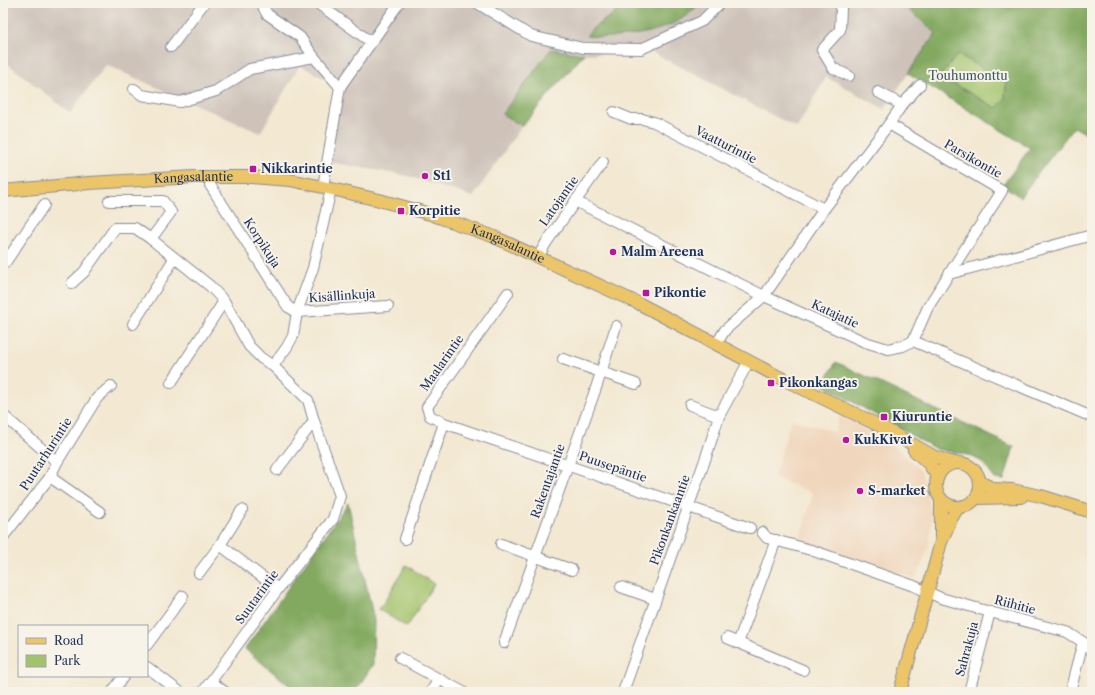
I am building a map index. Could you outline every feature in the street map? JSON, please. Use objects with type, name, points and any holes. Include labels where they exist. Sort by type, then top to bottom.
[{"type":"main road","name":"Kangasalantie","points":[[3,191],[89,183],[229,176],[290,180],[379,200],[435,215],[492,236],[640,304],[749,361],[880,426],[935,457],[954,463]]},
{"type":"main road","name":"Kangasalantie","points":[[905,440],[929,464],[938,476]]},
{"type":"main road","points":[[941,499],[950,506],[958,507],[966,506],[976,498],[979,491],[980,482],[977,474],[971,467],[963,463],[954,463],[945,467],[938,476],[936,488],[941,499],[941,542]]},
{"type":"main road","points":[[980,482],[994,489],[1012,490],[1041,496],[1092,512]]},
{"type":"main road","points":[[976,498],[1041,496]]},
{"type":"main road","points":[[900,692],[941,542],[958,507]]},
{"type":"street","points":[[171,47],[204,3]]},
{"type":"street","points":[[261,3],[267,14],[300,37],[314,57],[340,87]]},
{"type":"street","points":[[317,3],[371,42]]},
{"type":"street","points":[[273,366],[293,336],[297,312],[313,268],[327,188],[340,87],[399,3]]},
{"type":"street","points":[[477,3],[531,36],[583,48],[641,49],[702,21],[720,3]]},
{"type":"street","points":[[839,3],[841,8],[840,30],[822,50],[833,68],[849,76]]},
{"type":"street","points":[[134,89],[142,95],[180,102],[216,90],[250,69],[314,57]]},
{"type":"street","points":[[717,344],[726,330],[764,296],[824,209],[889,124],[902,104],[920,85]]},
{"type":"street","points":[[878,92],[902,104]]},
{"type":"street","name":"Vaatturintie","points":[[614,112],[632,119],[642,119],[654,122],[824,209]]},
{"type":"street","name":"Parsikontie","points":[[889,124],[1002,191],[949,274]]},
{"type":"street","name":"Latojantie","points":[[538,257],[546,243],[603,162]]},
{"type":"street","name":"Korpikuja","points":[[210,185],[285,303],[288,307],[297,312]]},
{"type":"street","points":[[109,201],[163,201],[171,212],[151,239]]},
{"type":"street","name":"Katajatie","points":[[575,201],[764,296],[870,343],[888,348],[903,346],[913,341]]},
{"type":"street","points":[[3,264],[44,205]]},
{"type":"street","points":[[72,283],[84,272],[115,228],[135,228],[210,286],[224,301],[249,346],[261,358],[273,366],[308,400],[314,421],[277,470]]},
{"type":"street","points":[[1092,235],[949,274],[928,307],[913,341],[1092,417]]},
{"type":"street","points":[[133,324],[174,259]]},
{"type":"street","name":"Maalarintie","points":[[444,423],[430,416],[428,406],[508,293]]},
{"type":"street","points":[[171,383],[224,301]]},
{"type":"street","name":"Kisällinkuja","points":[[297,312],[388,306]]},
{"type":"street","name":"Rakentajantie","points":[[504,643],[616,326]]},
{"type":"street","points":[[563,359],[636,384]]},
{"type":"street","name":"Pikonkankaantie","points":[[623,692],[719,416],[749,361]]},
{"type":"street","name":"Puutarhurintie","points":[[3,536],[50,477],[57,462],[97,398],[111,386]]},
{"type":"street","points":[[690,405],[719,416]]},
{"type":"street","points":[[3,415],[57,462]]},
{"type":"street","name":"Suutarintie","points":[[203,692],[278,589],[333,519],[340,496],[314,421]]},
{"type":"street","points":[[405,539],[444,423]]},
{"type":"street","name":"Puusepäntie","points":[[444,423],[688,508],[750,528]]},
{"type":"street","points":[[50,477],[100,512]]},
{"type":"street","points":[[199,573],[220,545],[242,510]]},
{"type":"street","points":[[762,532],[767,538],[811,550],[927,591]]},
{"type":"street","points":[[738,643],[776,540]]},
{"type":"street","points":[[500,544],[572,570]]},
{"type":"street","points":[[220,545],[278,589]]},
{"type":"street","points":[[621,587],[655,599]]},
{"type":"street","name":"Riihitie","points":[[927,591],[941,598],[1067,632],[1083,642],[1092,650]]},
{"type":"street","points":[[148,644],[182,596]]},
{"type":"street","name":"Sahrakuja","points":[[969,692],[990,612]]},
{"type":"street","points":[[727,638],[803,670]]},
{"type":"street","points":[[1070,692],[1083,642]]},
{"type":"street","points":[[400,658],[462,692]]},
{"type":"street","points":[[148,668],[180,692]]},
{"type":"street","points":[[112,692],[123,677]]},
{"type":"street","points":[[431,692],[438,680]]},
{"type":"street","points":[[211,682],[225,692]]},
{"type":"shaded area","points":[[8,3],[629,3],[593,28],[586,35],[612,38],[695,9],[700,3],[901,3],[936,33],[884,109],[826,77],[797,128],[652,52],[584,54],[551,49],[502,114],[522,126],[473,197],[408,176],[323,161],[340,87],[300,65],[260,133],[106,65],[70,113],[3,60],[3,9]]},
{"type":"shaded area","points":[[840,415],[899,450],[921,471],[932,517],[929,544],[921,568],[915,578],[799,542],[813,493],[774,478],[791,419],[835,432]]},
{"type":"green space","points":[[629,3],[700,3],[682,18],[660,29],[636,35],[610,37],[586,36],[593,28]]},
{"type":"green space","points":[[901,3],[1092,3],[1092,137],[1074,127],[1020,197],[1003,185],[1030,148],[908,73],[936,33]],"holes":[[[958,54],[1006,82],[1005,99],[996,108],[940,76]]]},
{"type":"green space","points":[[551,49],[584,54],[522,126],[502,114]]},
{"type":"green space","name":"Touhumonttu","points":[[958,54],[1006,82],[1005,99],[996,108],[940,76]]},
{"type":"green space","points":[[836,362],[1014,447],[1004,480],[995,479],[981,461],[968,455],[936,449],[823,385]]},
{"type":"green space","points":[[348,503],[374,620],[373,664],[355,692],[297,692],[245,649]]},
{"type":"green space","points":[[406,565],[434,584],[407,627],[378,609],[385,601]]},
{"type":"place","name":"Nikkarintie","points":[[253,169]]},
{"type":"place","name":"St1","points":[[425,176]]},
{"type":"place","name":"Korpitie","points":[[401,211]]},
{"type":"place","name":"Malm Areena","points":[[613,252]]},
{"type":"place","name":"Pikontie","points":[[646,293]]},
{"type":"place","name":"Pikonkangas","points":[[771,383]]},
{"type":"place","name":"Kiuruntie","points":[[884,417]]},
{"type":"place","name":"KukKivat","points":[[846,440]]},
{"type":"place","name":"S-market","points":[[860,491]]}]
